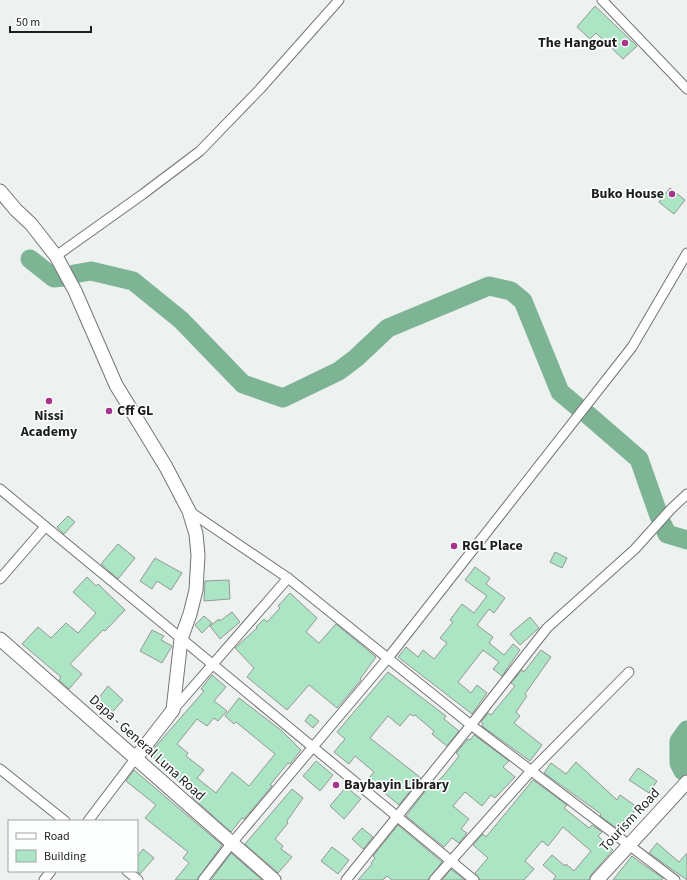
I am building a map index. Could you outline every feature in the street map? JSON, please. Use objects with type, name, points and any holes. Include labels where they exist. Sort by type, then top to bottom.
[{"type":"street","points":[[56,256],[144,194],[200,151],[260,89],[339,0]]},
{"type":"street","points":[[602,0],[687,89]]},
{"type":"street","points":[[0,191],[35,229],[56,256],[75,291],[116,385],[166,467],[189,511],[196,534],[198,555],[197,580],[190,614],[181,639],[173,710]]},
{"type":"street","points":[[203,880],[231,844],[388,658],[632,347],[687,253]]},
{"type":"street","points":[[0,489],[474,880]]},
{"type":"street","points":[[346,880],[547,628],[635,549],[671,509],[687,494]]},
{"type":"street","points":[[189,511],[288,578],[471,725],[628,846],[675,880]]},
{"type":"street","points":[[0,579],[45,527]]},
{"type":"street","points":[[89,820],[173,710],[288,578]]},
{"type":"street","name":"Dapa - General Luna Road","points":[[0,639],[231,844],[274,880]]},
{"type":"street","points":[[434,880],[531,771],[629,672]]},
{"type":"street","points":[[0,769],[64,820]]},
{"type":"street","name":"Tourism Road","points":[[597,880],[687,782]]},
{"type":"street","points":[[44,880],[50,872]]},
{"type":"street","points":[[128,872],[138,880]]},
{"type":"building","points":[[595,6],[637,46],[623,59],[596,33],[590,39],[577,27]]},
{"type":"building","points":[[670,188],[685,200],[674,214],[659,202]]},
{"type":"building","points":[[68,516],[75,522],[64,534],[57,527]]},
{"type":"building","points":[[118,544],[135,558],[118,579],[101,564]]},
{"type":"building","points":[[555,552],[567,558],[562,568],[550,562]]},
{"type":"building","points":[[155,558],[182,573],[171,590],[157,581],[152,589],[140,581]]},
{"type":"building","points":[[475,567],[490,578],[486,584],[505,598],[494,613],[489,609],[477,625],[493,637],[489,643],[504,655],[513,644],[520,650],[502,676],[493,669],[499,662],[483,650],[458,682],[471,693],[477,685],[487,693],[472,714],[398,657],[406,647],[418,657],[423,650],[434,659],[447,643],[440,638],[453,622],[450,620],[462,604],[474,613],[487,596],[465,580]]},
{"type":"building","points":[[87,577],[96,586],[98,584],[125,610],[70,664],[82,674],[69,689],[59,680],[61,677],[22,644],[38,627],[51,638],[66,623],[78,633],[96,613],[73,592]]},
{"type":"building","points":[[229,580],[230,599],[204,601],[205,581]]},
{"type":"building","points":[[290,593],[317,618],[306,632],[319,643],[336,624],[376,657],[360,679],[361,680],[337,708],[309,685],[287,710],[247,677],[254,668],[235,648],[257,628],[256,627],[264,619],[267,622],[280,608],[278,606]]},
{"type":"building","points":[[232,612],[240,622],[220,639],[210,626]]},
{"type":"building","points":[[204,616],[212,623],[202,633],[195,625]]},
{"type":"building","points":[[530,617],[539,628],[520,645],[510,634]]},
{"type":"building","points":[[152,630],[164,636],[161,640],[172,646],[162,663],[140,651]]},
{"type":"building","points":[[541,650],[551,657],[525,694],[527,696],[516,712],[520,716],[514,723],[542,745],[530,761],[482,726],[483,724],[481,722],[488,713],[491,715],[515,686],[511,683],[522,670],[524,672]]},
{"type":"building","points":[[388,672],[446,716],[444,719],[459,731],[447,746],[432,734],[434,731],[415,715],[413,716],[410,714],[400,726],[388,716],[370,738],[421,778],[399,805],[368,779],[374,772],[355,756],[349,764],[334,752],[345,739],[337,732]]},
{"type":"building","points":[[212,675],[226,687],[214,701],[227,711],[218,721],[214,718],[207,726],[197,719],[177,744],[188,753],[186,756],[204,770],[197,778],[216,793],[232,772],[249,786],[275,754],[236,722],[234,724],[225,716],[239,698],[282,731],[301,750],[290,764],[288,763],[270,785],[272,786],[244,819],[242,818],[231,832],[192,797],[194,794],[171,775],[172,773],[149,754],[204,691],[201,689]]},
{"type":"building","points":[[108,686],[123,700],[108,717],[94,704]]},
{"type":"building","points":[[310,714],[319,721],[313,728],[305,721]]},
{"type":"building","points":[[474,735],[509,761],[503,767],[515,777],[495,798],[491,795],[482,806],[465,792],[453,806],[469,819],[461,829],[467,833],[459,843],[452,838],[444,847],[406,816],[430,785],[432,787],[444,775],[459,756],[456,753],[468,739],[470,740]]},
{"type":"building","points":[[316,761],[333,775],[320,791],[303,776]]},
{"type":"building","points":[[576,762],[617,800],[620,795],[637,807],[628,821],[625,819],[618,829],[600,816],[601,814],[544,773],[551,763],[566,774]]},
{"type":"building","points":[[638,768],[657,781],[649,793],[629,780]]},
{"type":"building","points":[[134,770],[222,845],[197,880],[175,880],[189,863],[183,858],[188,852],[145,818],[156,805],[126,781]]},
{"type":"building","points":[[533,780],[567,805],[564,808],[589,828],[592,825],[602,832],[598,836],[613,850],[591,875],[589,880],[553,880],[556,876],[543,865],[552,855],[565,866],[566,864],[574,871],[591,851],[563,827],[548,846],[542,841],[525,861],[534,869],[524,880],[480,880],[475,873],[488,858],[473,845],[483,834],[486,837]]},
{"type":"building","points":[[346,787],[361,799],[344,819],[330,806]]},
{"type":"building","points":[[292,789],[303,798],[287,821],[288,823],[275,839],[283,846],[281,849],[292,857],[278,873],[245,844]]},
{"type":"building","points":[[398,825],[442,862],[428,880],[392,880],[387,876],[383,880],[358,880],[372,864],[371,863],[375,858],[373,856]]},
{"type":"building","points":[[362,828],[373,837],[363,849],[352,839]]},
{"type":"building","points":[[657,843],[679,862],[687,853],[687,880],[649,853]]},
{"type":"building","points":[[332,847],[349,860],[338,874],[321,861]]},
{"type":"building","points":[[143,849],[154,858],[140,874],[138,872],[138,856]]},
{"type":"building","points":[[231,853],[262,880],[211,880]]},
{"type":"building","points":[[632,856],[663,878],[662,880],[613,880]]},
{"type":"building","points":[[451,869],[452,870],[465,880],[442,880]]},
{"type":"waterway","points":[[30,259],[54,278],[63,277]]},
{"type":"waterway","points":[[74,274],[91,271],[133,281],[181,320],[243,384],[283,398],[339,371],[356,358],[388,328],[489,286],[511,291],[523,301],[560,392],[579,408]]},
{"type":"waterway","points":[[587,414],[639,459],[659,516]]},
{"type":"waterway","points":[[663,525],[667,534],[687,540]]},
{"type":"waterway","points":[[683,771],[679,763],[679,741],[687,730]]},
{"type":"place","name":"The Hangout","points":[[625,43]]},
{"type":"place","name":"Buko House","points":[[672,194]]},
{"type":"place","name":"Nissi Academy","points":[[49,401]]},
{"type":"place","name":"Cff GL","points":[[109,411]]},
{"type":"place","name":"RGL Place","points":[[454,546]]},
{"type":"place","name":"Baybayin Library","points":[[336,785]]}]
